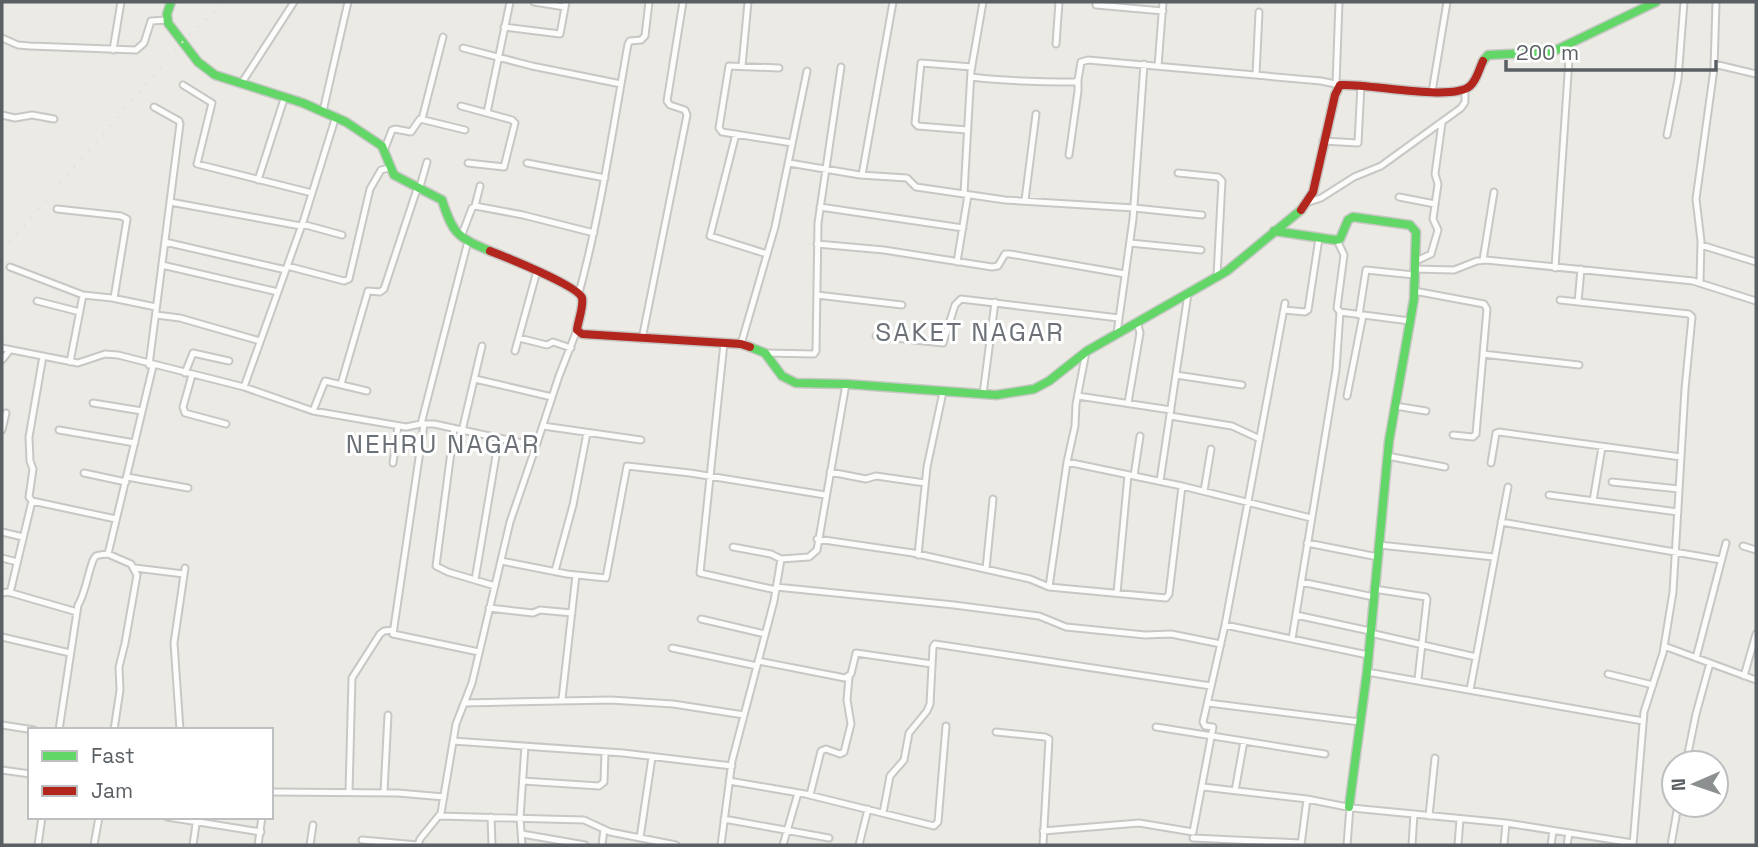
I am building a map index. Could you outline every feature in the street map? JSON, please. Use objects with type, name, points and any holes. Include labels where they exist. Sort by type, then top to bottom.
[{"type":"street","points":[[113,50],[121,2]]},
{"type":"street","points":[[171,2],[167,20],[182,43],[205,69],[215,75],[336,116],[384,148]]},
{"type":"street","points":[[241,84],[294,2]]},
{"type":"street","points":[[323,111],[348,2]]},
{"type":"street","points":[[487,113],[510,2]]},
{"type":"street","points":[[504,27],[560,34],[566,5],[534,2]]},
{"type":"street","points":[[579,293],[605,178],[628,44],[645,36],[649,2]]},
{"type":"street","points":[[642,339],[687,115],[685,110],[670,105],[667,97],[683,2]]},
{"type":"street","points":[[743,66],[748,2]]},
{"type":"street","points":[[862,175],[893,2]]},
{"type":"street","points":[[957,262],[966,194],[972,67],[983,2]]},
{"type":"street","points":[[1056,44],[1059,2]]},
{"type":"street","points":[[1158,66],[1163,2]]},
{"type":"street","points":[[765,353],[789,381],[996,395],[1034,388],[1049,380],[1087,351],[1217,276],[1309,202],[1338,85],[1339,2]]},
{"type":"street","points":[[1432,92],[1447,2]]},
{"type":"street","points":[[1069,155],[1078,91],[1077,80],[1084,60],[1338,85],[1432,92],[1465,90],[1471,86],[1488,55],[1552,52],[1656,2]]},
{"type":"street","points":[[1667,135],[1678,79],[1684,2]]},
{"type":"street","points":[[1700,282],[1701,245],[1696,199],[1714,64],[1716,2]]},
{"type":"street","points":[[1096,5],[1163,11]]},
{"type":"street","points":[[1256,75],[1259,12]]},
{"type":"street","points":[[2,38],[18,45],[136,50],[141,47],[151,21],[167,20]]},
{"type":"street","points":[[362,840],[418,845],[439,816],[456,724],[472,683],[510,522],[577,330],[582,298],[579,293],[537,271],[465,239],[450,226],[442,200],[394,175],[389,168],[384,148],[392,130],[411,132],[422,119],[443,37]]},
{"type":"street","points":[[1555,268],[1570,44]]},
{"type":"street","points":[[463,48],[621,84]]},
{"type":"street","points":[[967,130],[918,126],[915,123],[921,63],[972,67]]},
{"type":"street","points":[[1117,333],[1134,208],[1144,64]]},
{"type":"street","points":[[1714,64],[1756,74]]},
{"type":"street","points":[[577,330],[587,335],[741,344],[765,353],[816,353],[820,207],[841,67]]},
{"type":"street","points":[[779,68],[727,68],[719,128],[722,132],[792,143]]},
{"type":"street","points":[[741,344],[789,163],[807,71]]},
{"type":"street","points":[[971,77],[1012,82],[1077,80]]},
{"type":"street","points":[[183,85],[212,103],[197,164],[312,193]]},
{"type":"street","points":[[1323,141],[1358,143],[1361,85]]},
{"type":"street","points":[[1309,202],[1321,198],[1354,177],[1381,166],[1442,123],[1464,105],[1465,90]]},
{"type":"street","points":[[258,180],[284,99]]},
{"type":"street","points":[[461,106],[515,123],[505,166],[502,168],[468,163]]},
{"type":"street","points":[[108,554],[151,365],[180,124],[154,107]]},
{"type":"street","points":[[1025,200],[1036,114]]},
{"type":"street","points":[[2,115],[15,118],[32,115],[54,119]]},
{"type":"street","points":[[244,387],[302,225],[336,116]]},
{"type":"street","points":[[422,119],[465,130]]},
{"type":"street","points":[[1414,269],[1432,252],[1438,230],[1433,219],[1437,184],[1435,174],[1442,123]]},
{"type":"street","points":[[736,134],[710,236],[767,254]]},
{"type":"street","points":[[341,384],[368,291],[380,292],[384,289],[427,163]]},
{"type":"street","points":[[527,163],[605,178]]},
{"type":"street","points":[[789,163],[862,175],[907,178],[916,187],[1005,200],[1202,215]]},
{"type":"street","points":[[165,242],[344,281],[349,279],[370,189],[380,170],[389,168]]},
{"type":"street","points":[[1178,173],[1218,177],[1222,181],[1217,276]]},
{"type":"street","points":[[479,652],[398,636],[393,634],[393,630],[422,424],[472,208],[475,206],[480,186]]},
{"type":"street","points":[[1483,260],[1494,192]]},
{"type":"street","points":[[1399,197],[1435,204]]},
{"type":"street","points":[[170,202],[302,225],[342,235]]},
{"type":"street","points":[[475,206],[594,233]]},
{"type":"street","points":[[820,207],[962,228]]},
{"type":"street","points":[[57,209],[121,216],[127,219],[114,298]]},
{"type":"street","points":[[1274,231],[1337,240],[1340,239],[1348,220],[1353,218],[1410,225],[1416,232],[1414,291],[1387,456],[1367,672],[1349,807],[1347,845]]},
{"type":"street","points":[[1193,845],[1213,727],[1205,726],[1203,722],[1225,625],[1284,307],[1305,312],[1308,310],[1319,238]]},
{"type":"street","points":[[1292,639],[1336,370],[1343,253],[1337,240]]},
{"type":"street","points":[[1130,243],[1200,250]]},
{"type":"street","points":[[817,244],[996,267],[1005,254],[1010,254],[1125,274]]},
{"type":"street","points":[[1701,245],[1756,262]]},
{"type":"street","points":[[1347,396],[1366,270],[1454,270],[1483,260],[1700,282],[1756,302]]},
{"type":"street","points":[[162,265],[278,292]]},
{"type":"street","points":[[10,267],[83,295],[156,307]]},
{"type":"street","points":[[1578,302],[1581,269]]},
{"type":"street","points":[[515,351],[537,271]]},
{"type":"street","points":[[1414,291],[1486,306],[1476,434],[1473,437],[1453,435]]},
{"type":"street","points":[[1160,481],[1188,293]]},
{"type":"street","points":[[70,362],[83,295]]},
{"type":"street","points":[[817,295],[902,305]]},
{"type":"street","points":[[876,336],[943,343],[959,299],[1119,318]]},
{"type":"street","points":[[1203,787],[1307,799],[1349,807],[1506,823],[1633,844],[1643,721],[1664,646],[1673,592],[1691,315],[1560,300]]},
{"type":"street","points":[[37,301],[80,312]]},
{"type":"street","points":[[983,394],[995,302]]},
{"type":"street","points":[[1340,312],[1410,321]]},
{"type":"street","points":[[156,315],[180,318],[260,341]]},
{"type":"street","points":[[1128,403],[1140,333],[1137,322]]},
{"type":"street","points":[[519,338],[547,345],[553,342],[571,348]]},
{"type":"street","points":[[724,343],[700,573],[776,589],[954,605],[1039,616],[1066,626],[1145,635],[1171,634],[1221,644]]},
{"type":"street","points":[[462,430],[482,346]]},
{"type":"street","points":[[2,348],[70,362],[81,362],[106,354],[118,355],[244,387],[313,411],[398,426],[422,424],[462,430],[536,446]]},
{"type":"street","points":[[2,360],[10,350]]},
{"type":"street","points":[[1049,587],[1067,462],[1087,351]]},
{"type":"street","points":[[226,424],[185,413],[183,407],[193,353],[229,361]]},
{"type":"street","points":[[1483,354],[1579,365]]},
{"type":"street","points":[[10,593],[32,501],[29,497],[33,469],[29,437],[43,356]]},
{"type":"street","points":[[1176,376],[1242,385]]},
{"type":"street","points":[[475,379],[552,397]]},
{"type":"street","points":[[313,411],[325,382],[367,391]]},
{"type":"street","points":[[733,547],[771,554],[781,559],[813,555],[817,550],[846,384]]},
{"type":"street","points":[[918,555],[925,483],[943,392]]},
{"type":"street","points":[[1078,396],[1128,403],[1232,426],[1259,439]]},
{"type":"street","points":[[93,402],[142,411]]},
{"type":"street","points":[[1395,406],[1426,411]]},
{"type":"street","points":[[2,430],[6,413]]},
{"type":"street","points":[[393,463],[398,426]]},
{"type":"street","points":[[543,426],[641,440]]},
{"type":"street","points":[[454,429],[436,566],[495,586]]},
{"type":"street","points":[[59,430],[135,443]]},
{"type":"street","points":[[1491,463],[1496,433],[1499,432],[1681,457]]},
{"type":"street","points":[[555,571],[573,505],[587,433]]},
{"type":"street","points":[[1117,593],[1131,475],[1140,436]]},
{"type":"street","points":[[475,580],[499,438]]},
{"type":"street","points":[[1593,501],[1602,447]]},
{"type":"street","points":[[1204,491],[1211,449]]},
{"type":"street","points":[[1387,456],[1445,467]]},
{"type":"street","points":[[1067,462],[1204,491],[1311,518]]},
{"type":"street","points":[[501,561],[576,575],[607,577],[625,467],[629,465],[825,495]]},
{"type":"street","points":[[830,472],[866,479],[876,476],[925,483]]},
{"type":"street","points":[[84,473],[188,488]]},
{"type":"street","points":[[1612,482],[1679,489]]},
{"type":"street","points":[[817,539],[986,569],[1030,579],[1049,587],[1160,599],[1169,594],[1182,486]]},
{"type":"street","points":[[1470,690],[1508,487]]},
{"type":"street","points":[[1549,495],[1678,512]]},
{"type":"street","points":[[986,569],[993,499]]},
{"type":"street","points":[[32,501],[117,519]]},
{"type":"street","points":[[1501,522],[1721,560]]},
{"type":"street","points":[[2,532],[23,537]]},
{"type":"street","points":[[1307,543],[1378,557]]},
{"type":"street","points":[[1696,658],[1726,543]]},
{"type":"street","points":[[1379,545],[1494,557]]},
{"type":"street","points":[[1742,546],[1756,550]]},
{"type":"street","points":[[59,728],[78,605],[84,596],[92,561],[98,555],[108,554],[135,568],[185,571],[174,643],[180,728]]},
{"type":"street","points":[[2,558],[17,562]]},
{"type":"street","points":[[721,845],[732,766],[781,559]]},
{"type":"street","points":[[114,728],[120,690],[119,667],[137,575],[135,568]]},
{"type":"street","points":[[562,699],[576,575]]},
{"type":"street","points":[[1301,582],[1374,593],[1426,597],[1428,603],[1418,679]]},
{"type":"street","points":[[2,593],[77,612]]},
{"type":"street","points":[[489,608],[533,613],[540,610],[572,613]]},
{"type":"street","points":[[1296,615],[1476,657]]},
{"type":"street","points":[[701,619],[765,634]]},
{"type":"street","points":[[1225,625],[1368,655]]},
{"type":"street","points":[[349,792],[352,678],[380,634],[393,630]]},
{"type":"street","points":[[1744,676],[1756,634]]},
{"type":"street","points":[[2,636],[70,653]]},
{"type":"street","points":[[883,813],[890,776],[904,760],[909,733],[928,711],[935,644],[1211,686]]},
{"type":"street","points":[[1664,646],[1756,680]]},
{"type":"street","points":[[672,648],[849,677]]},
{"type":"street","points":[[810,795],[821,751],[826,749],[840,754],[844,752],[851,724],[847,700],[849,677],[856,653],[932,664]]},
{"type":"street","points":[[1689,749],[1710,663]]},
{"type":"street","points":[[1367,672],[1643,721]]},
{"type":"street","points":[[1608,674],[1653,685]]},
{"type":"street","points":[[464,703],[562,699],[639,701],[744,715]]},
{"type":"street","points":[[1208,703],[1360,722]]},
{"type":"street","points":[[384,792],[388,715]]},
{"type":"street","points":[[2,725],[28,729]]},
{"type":"street","points":[[729,781],[810,795],[937,825],[946,726]]},
{"type":"street","points":[[1156,727],[1325,754]]},
{"type":"street","points":[[996,732],[1049,739],[1042,845]]},
{"type":"street","points":[[453,741],[605,752],[732,766]]},
{"type":"street","points":[[1235,790],[1244,741]]},
{"type":"street","points":[[522,845],[520,818],[525,746]]},
{"type":"street","points":[[523,780],[599,786],[604,782],[605,752]]},
{"type":"street","points":[[640,838],[652,757]]},
{"type":"street","points":[[1430,816],[1435,758]]},
{"type":"street","points":[[2,770],[28,774]]},
{"type":"street","points":[[273,792],[384,792],[444,797]]},
{"type":"street","points":[[783,845],[798,793]]},
{"type":"street","points":[[1043,831],[1139,823],[1193,835],[1301,844],[1307,799]]},
{"type":"street","points":[[859,845],[868,809]]},
{"type":"street","points":[[1412,845],[1414,814]]},
{"type":"street","points":[[439,816],[584,820],[604,830],[676,845]]},
{"type":"street","points":[[491,817],[492,845]]},
{"type":"street","points":[[38,845],[43,819]]},
{"type":"street","points":[[94,845],[99,819]]},
{"type":"street","points":[[194,845],[196,819],[261,831]]},
{"type":"street","points":[[258,845],[262,819]]},
{"type":"street","points":[[724,819],[829,838]]},
{"type":"street","points":[[1458,845],[1460,819]]},
{"type":"street","points":[[1671,845],[1676,819]]},
{"type":"street","points":[[1504,845],[1506,823]]},
{"type":"street","points":[[310,845],[313,825]]},
{"type":"street","points":[[602,845],[604,830]]},
{"type":"street","points":[[1551,845],[1553,831]]},
{"type":"street","points":[[1567,845],[1569,833]]},
{"type":"street","points":[[522,834],[584,845]]},
{"type":"street","points":[[1598,845],[1600,838]]},
{"type":"railway","points":[[2,251],[186,38],[224,2]]},
{"type":"traffic: fast","points":[[171,2],[167,14],[168,23],[198,62],[215,75],[303,103],[346,122],[382,146],[394,175],[442,200],[449,220],[463,238],[490,251]]},
{"type":"traffic: fast","points":[[1483,61],[1488,55],[1552,52],[1656,2]]},
{"type":"traffic: fast","points":[[750,347],[765,353],[782,376],[796,383],[996,395],[1034,389],[1049,381],[1087,351],[1227,271],[1301,210]]},
{"type":"traffic: fast","points":[[1274,231],[1335,240],[1340,239],[1348,220],[1353,217],[1410,225],[1416,232],[1414,299],[1389,441],[1367,672],[1349,807]]},
{"type":"traffic: jam","points":[[1301,210],[1313,192],[1335,95],[1340,85],[1429,92],[1460,90],[1472,84],[1483,61]]},
{"type":"traffic: jam","points":[[490,251],[540,272],[578,293],[582,298],[582,309],[577,330],[582,334],[741,344],[750,347]]},
{"type":"district","name":"SAKET NAGAR","points":[[970,332]]},
{"type":"district","name":"NEHRU NAGAR","points":[[443,444]]}]
